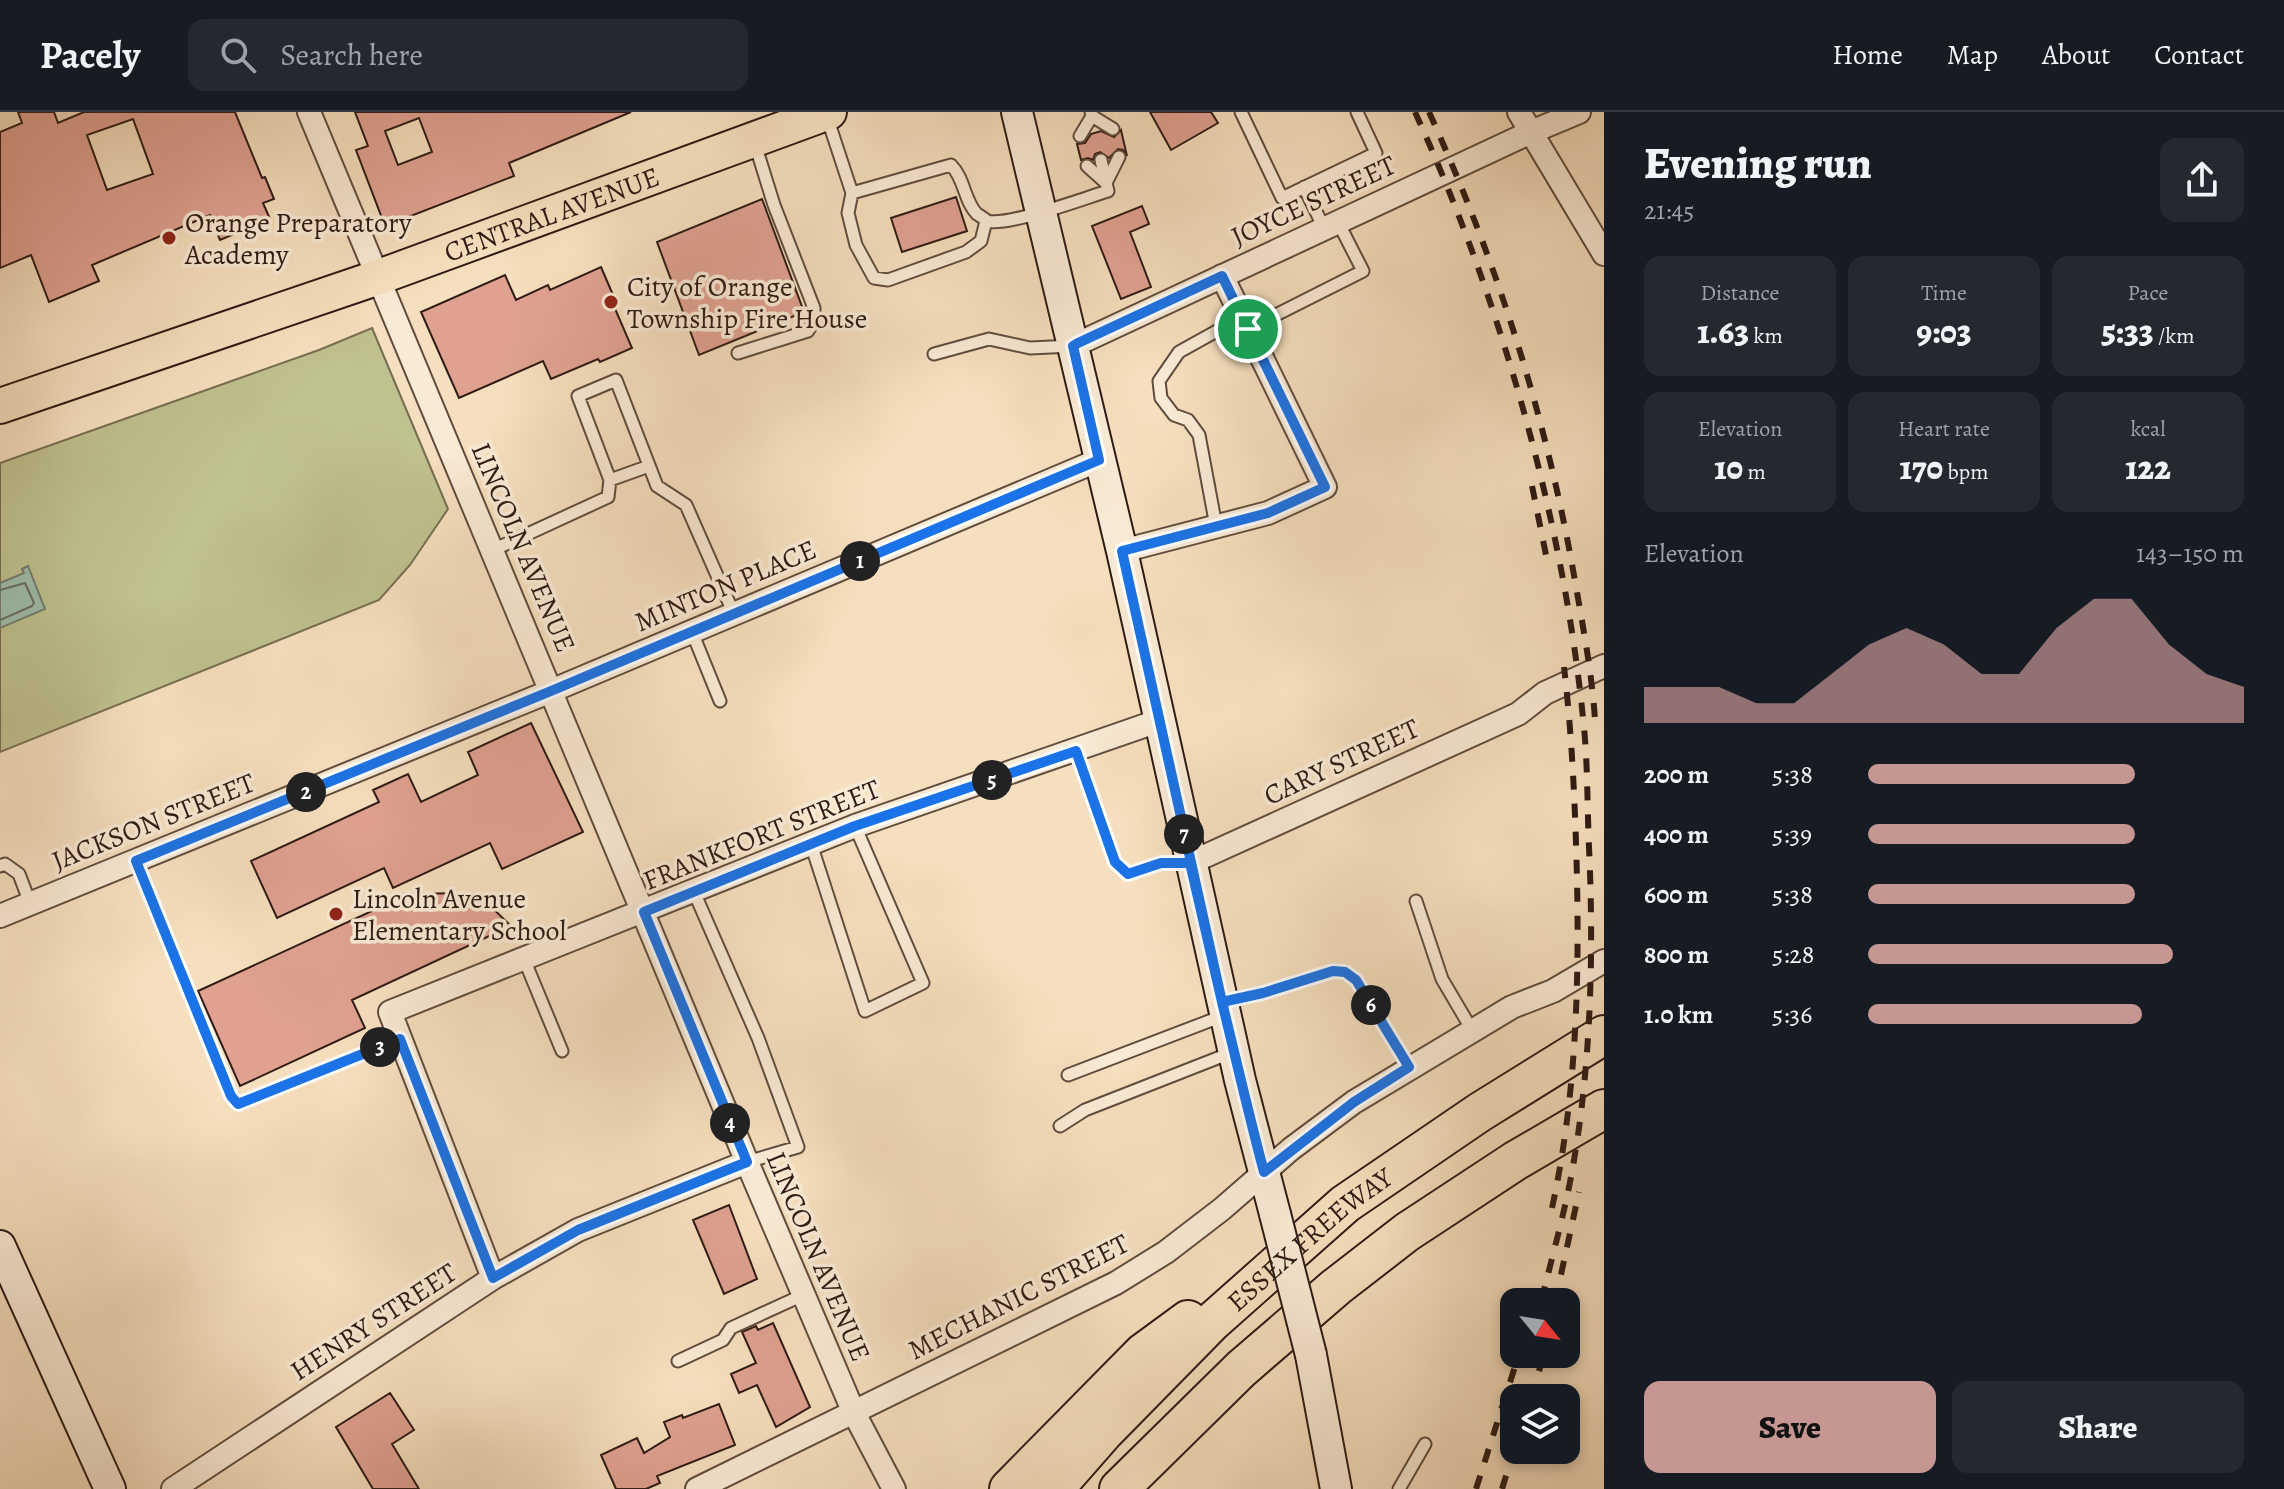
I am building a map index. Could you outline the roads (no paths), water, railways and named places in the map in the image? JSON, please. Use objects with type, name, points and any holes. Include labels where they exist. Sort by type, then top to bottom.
[{"type":"highway","name":"ESSEX FREEWAY","points":[[1054,1489],[1104,1432],[1212,1322],[1345,1204],[1480,1112],[1604,1035]]},
{"type":"highway","name":"ESSEX FREEWAY","points":[[1119,1489],[1241,1369],[1336,1287],[1407,1232],[1515,1161],[1604,1109]]},
{"type":"highway","points":[[1009,1489],[1143,1353],[1345,1204]]},
{"type":"highway","points":[[1146,1489],[1241,1369]]},
{"type":"main road","name":"CENTRAL AVENUE","points":[[0,406],[379,277],[827,112]]},
{"type":"main road","points":[[1017,112],[1122,551],[1233,1051],[1311,1355],[1336,1489]]},
{"type":"main road","points":[[0,1246],[110,1489]]},
{"type":"street","name":"LINCOLN AVENUE","points":[[309,112],[803,1295],[854,1413],[894,1489]]},
{"type":"street","points":[[1519,112],[1604,254]]},
{"type":"street","name":"JOYCE STREET","points":[[1073,346],[1579,112]]},
{"type":"street","points":[[1122,551],[1268,513],[1325,487],[1222,276]]},
{"type":"street","name":"MINTON PLACE","points":[[551,691],[1099,460]]},
{"type":"street","name":"CARY STREET","points":[[1190,863],[1518,714],[1545,693],[1604,666]]},
{"type":"street","name":"CARY STREET","points":[[1518,714],[1546,709],[1604,681]]},
{"type":"street","name":"JACKSON STREET","points":[[0,916],[551,691]]},
{"type":"street","name":"FRANKFORT STREET","points":[[400,1039],[390,1012],[855,826],[1158,721]]},
{"type":"street","points":[[1512,1007],[1554,973],[1604,944]]},
{"type":"street","points":[[1512,1007],[1553,991],[1604,961]]},
{"type":"street","name":"MECHANIC STREET","points":[[697,1489],[1116,1283],[1166,1252],[1354,1102],[1512,1007]]},
{"type":"street","points":[[400,1039],[493,1278]]},
{"type":"street","name":"HENRY STREET","points":[[173,1489],[493,1278],[578,1230],[747,1162]]},
{"type":"lane","points":[[827,112],[852,193],[848,213],[856,245],[874,278],[888,280],[966,252],[981,241],[986,221]]},
{"type":"lane","points":[[1241,112],[1282,198],[1376,153],[1357,112]]},
{"type":"lane","points":[[1091,114],[1113,129]]},
{"type":"lane","points":[[1091,114],[1094,134]]},
{"type":"lane","points":[[1080,136],[1091,114]]},
{"type":"lane","points":[[738,353],[808,331],[814,321],[814,308],[774,205],[754,139]]},
{"type":"lane","points":[[1106,183],[1119,157]]},
{"type":"lane","points":[[852,193],[951,165],[960,173],[974,211],[986,221],[999,221],[1108,191],[1101,160]]},
{"type":"lane","points":[[1087,166],[1106,183]]},
{"type":"lane","points":[[1216,526],[1199,435],[1188,420],[1174,415],[1161,398],[1159,381],[1179,352],[1363,271],[1304,187]]},
{"type":"lane","points":[[934,354],[989,339],[1030,348],[1073,346]]},
{"type":"lane","points":[[493,550],[608,497],[610,480],[578,396],[616,380],[657,486],[686,505],[734,614]]},
{"type":"lane","points":[[610,480],[649,466]]},
{"type":"lane","points":[[692,632],[720,701]]},
{"type":"lane","points":[[1076,751],[1115,862],[1128,874],[1161,863],[1190,863]]},
{"type":"lane","points":[[811,844],[865,1011],[923,983],[855,826]]},
{"type":"lane","points":[[136,861],[231,1096],[238,1104],[400,1039]]},
{"type":"lane","points":[[0,866],[5,864],[19,874],[30,903]]},
{"type":"lane","points":[[694,892],[758,1038],[798,1147],[747,1162]]},
{"type":"lane","points":[[1416,901],[1442,979],[1472,1030]]},
{"type":"lane","points":[[524,959],[562,1051]]},
{"type":"lane","points":[[1068,1075],[1263,993],[1333,971],[1345,972],[1356,980],[1409,1067]]},
{"type":"lane","points":[[1060,1126],[1099,1104],[1233,1051]]},
{"type":"lane","points":[[678,1361],[723,1340],[731,1328],[803,1295]]},
{"type":"lane","points":[[1399,1489],[1425,1444]]},
{"type":"water","points":[[28,566],[45,609],[0,628],[0,583],[24,573],[22,569]]},
{"type":"railway","points":[[1415,112],[1474,256],[1523,409],[1560,564],[1583,718],[1591,929],[1587,1054],[1571,1177],[1545,1288]]},
{"type":"railway","points":[[1429,112],[1477,226],[1534,401],[1550,460],[1575,581],[1595,720]]},
{"type":"railway","points":[[1532,486],[1547,560]]},
{"type":"railway","points":[[1552,1208],[1567,1118],[1577,981],[1575,821],[1564,667]]},
{"type":"railway","points":[[1558,1288],[1579,1192]]},
{"type":"railway","points":[[1476,1489],[1515,1368]]},
{"type":"railway","points":[[1535,1384],[1540,1368]]},
{"type":"railway","points":[[1502,1489],[1510,1464]]},
{"type":"place","name":"Orange Preparatory Academy","points":[[169,238]]},
{"type":"place","name":"City of Orange Township Fire House","points":[[611,302]]},
{"type":"place","name":"Lincoln Avenue Elementary School","points":[[336,914]]}]
